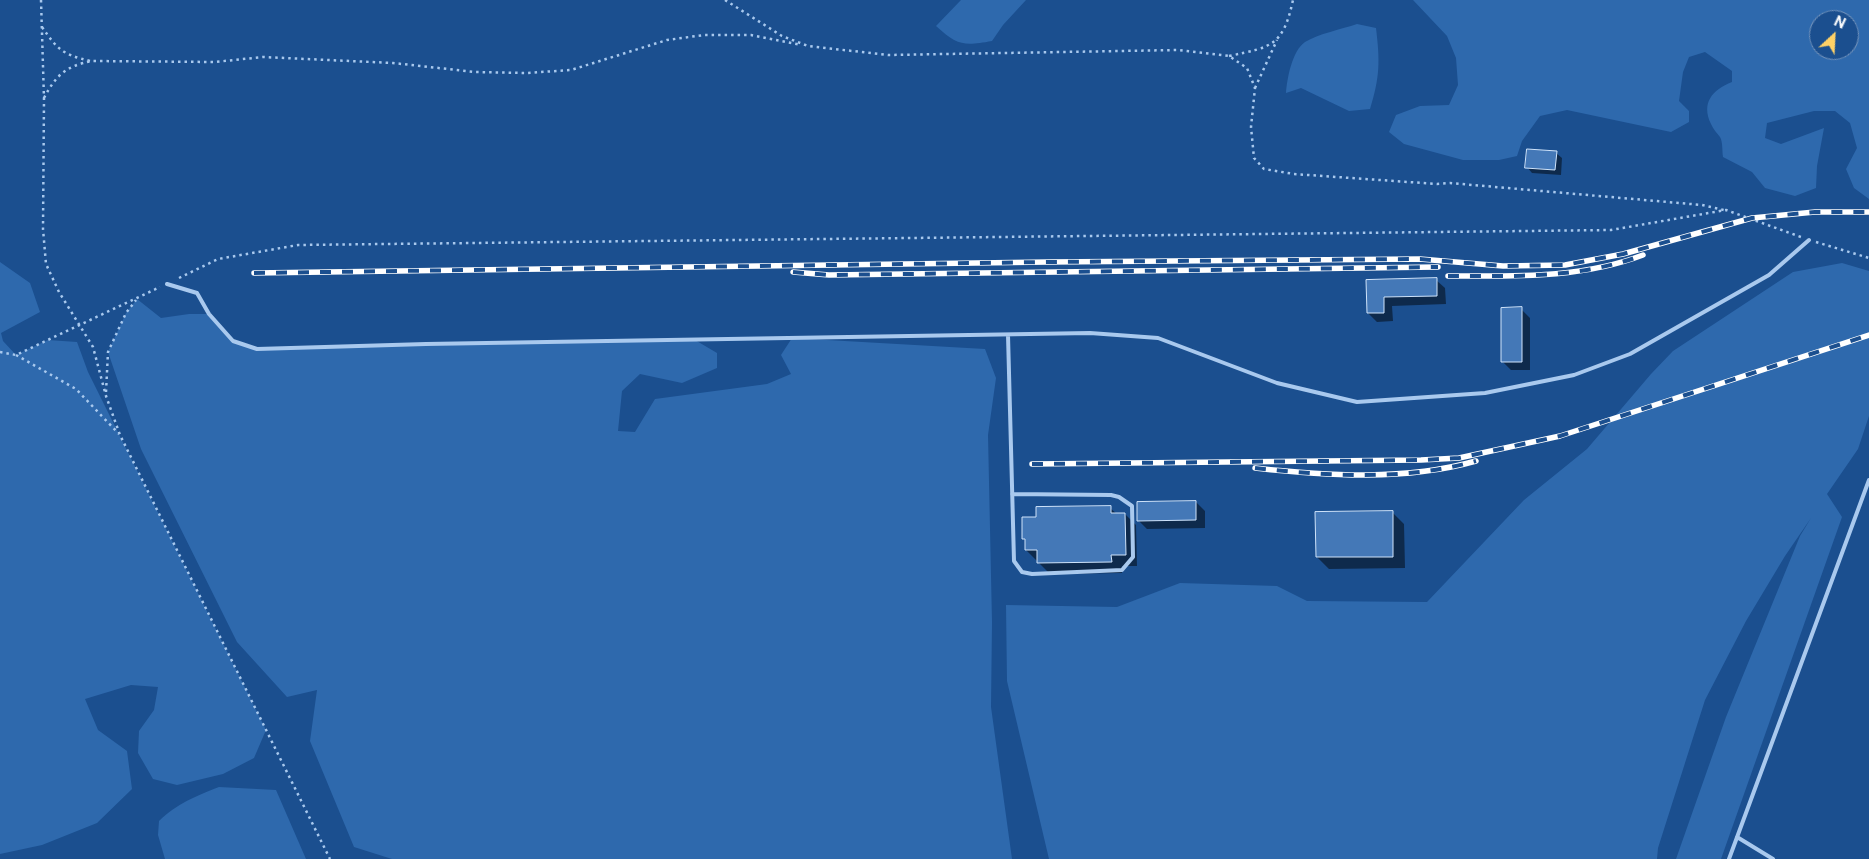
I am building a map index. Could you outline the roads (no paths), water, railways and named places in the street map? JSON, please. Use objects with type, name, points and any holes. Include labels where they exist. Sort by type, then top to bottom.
[{"type":"lane","points":[[166,284],[197,293],[209,314],[234,341],[257,348],[1090,333],[1158,338],[1277,383],[1357,402],[1485,393],[1574,375],[1630,354],[1768,275],[1809,240]]},
{"type":"lane","points":[[1008,335],[1012,494],[1014,561],[1022,572],[1032,574],[1122,570],[1133,557],[1132,506],[1119,497],[1112,495],[1012,494]]},
{"type":"lane","points":[[1729,859],[1869,480]]},
{"type":"lane","points":[[1737,838],[1773,859]]},
{"type":"railway","points":[[254,273],[1420,259],[1503,266],[1565,265],[1623,254],[1752,218],[1815,212],[1869,212]]},
{"type":"railway","points":[[1448,276],[1522,276],[1571,272],[1619,263],[1643,255]]},
{"type":"railway","points":[[793,272],[829,275],[1438,267]]},
{"type":"railway","points":[[1032,464],[1459,458],[1560,436],[1869,335]]},
{"type":"railway","points":[[1255,468],[1338,475],[1366,475],[1422,472],[1476,461]]}]
